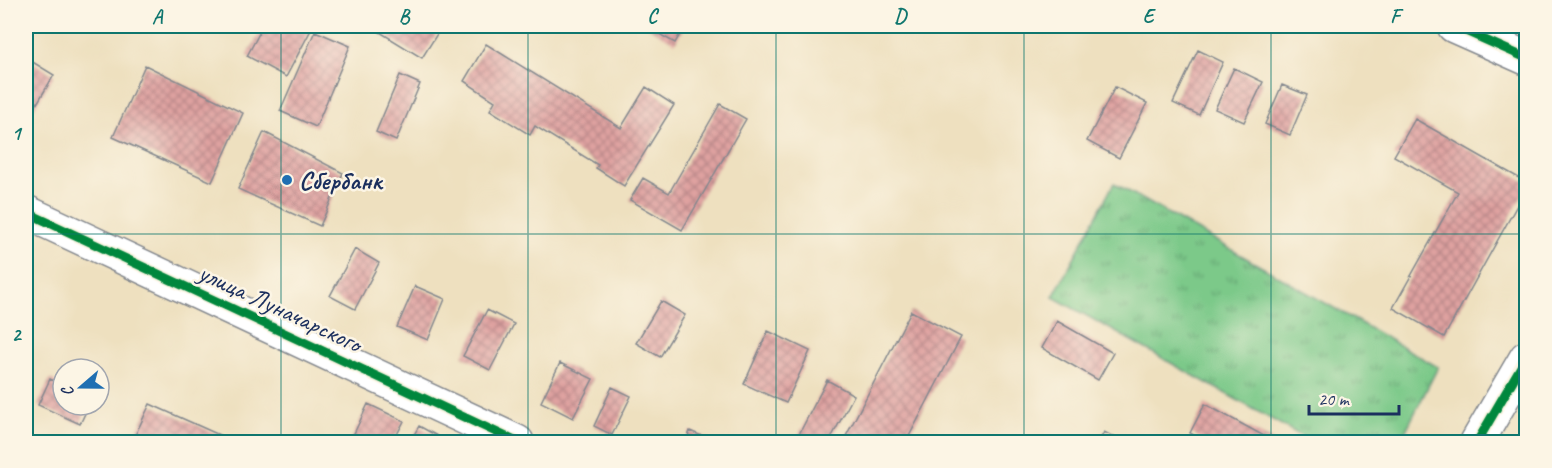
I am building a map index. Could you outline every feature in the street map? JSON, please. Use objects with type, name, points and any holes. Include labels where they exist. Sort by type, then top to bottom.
[{"type":"street","points":[[1454,26],[1527,58]]},
{"type":"street","name":"улица Луначарского","points":[[26,212],[517,442]]},
{"type":"street","points":[[1477,442],[1527,358]]},
{"type":"green space","points":[[1114,183],[1438,367],[1400,442],[1312,442],[1053,297]]},
{"type":"building","points":[[263,26],[313,26],[286,77],[247,56]]},
{"type":"building","points":[[370,26],[442,26],[422,58]]},
{"type":"building","points":[[645,26],[685,26],[675,43]]},
{"type":"building","points":[[315,31],[350,46],[316,127],[280,111]]},
{"type":"building","points":[[486,44],[621,128],[646,87],[674,105],[624,186],[596,168],[598,165],[535,126],[530,135],[490,110],[495,101],[464,81]]},
{"type":"building","points":[[1198,50],[1223,62],[1199,115],[1173,103]]},
{"type":"building","points":[[26,58],[54,75],[26,122]]},
{"type":"building","points":[[145,65],[243,113],[212,182],[113,137]]},
{"type":"building","points":[[1234,68],[1263,82],[1244,122],[1215,109]]},
{"type":"building","points":[[400,75],[420,84],[396,141],[376,132]]},
{"type":"building","points":[[1282,85],[1307,95],[1290,135],[1265,124]]},
{"type":"building","points":[[1115,87],[1147,103],[1119,158],[1087,141]]},
{"type":"building","points":[[720,104],[746,119],[682,230],[630,200],[643,178],[669,193]]},
{"type":"building","points":[[1415,119],[1526,182],[1526,189],[1444,337],[1393,308],[1458,192],[1394,156]]},
{"type":"building","points":[[264,132],[343,173],[320,226],[238,189]]},
{"type":"building","points":[[355,249],[379,263],[355,309],[330,296]]},
{"type":"building","points":[[415,286],[445,299],[428,340],[397,327]]},
{"type":"building","points":[[661,301],[685,315],[660,357],[636,343]]},
{"type":"building","points":[[487,310],[514,324],[490,370],[463,356]]},
{"type":"building","points":[[911,311],[961,337],[906,442],[843,442]]},
{"type":"building","points":[[1057,321],[1113,353],[1098,380],[1042,348]]},
{"type":"building","points":[[768,331],[810,351],[786,403],[744,384]]},
{"type":"building","points":[[560,363],[593,379],[573,418],[541,402]]},
{"type":"building","points":[[50,379],[51,379],[51,411],[38,405]]},
{"type":"building","points":[[827,380],[854,395],[829,442],[795,442]]},
{"type":"building","points":[[612,387],[631,396],[612,435],[594,426]]},
{"type":"building","points":[[150,404],[235,442],[132,442]]},
{"type":"building","points":[[368,404],[404,421],[393,442],[350,442]]},
{"type":"building","points":[[1205,404],[1275,442],[1207,442],[1190,433]]},
{"type":"building","points":[[65,417],[83,417],[80,424]]},
{"type":"building","points":[[419,426],[448,442],[410,442]]},
{"type":"building","points":[[690,431],[709,439],[707,442],[686,442]]},
{"type":"building","points":[[1104,432],[1124,442],[1099,442]]},
{"type":"cycle path","points":[[1454,26],[1526,58]]},
{"type":"cycle path","points":[[26,212],[517,442]]},
{"type":"cycle path","points":[[1477,442],[1526,358]]},
{"type":"place","name":"Сбербанк","points":[[287,180]]}]
